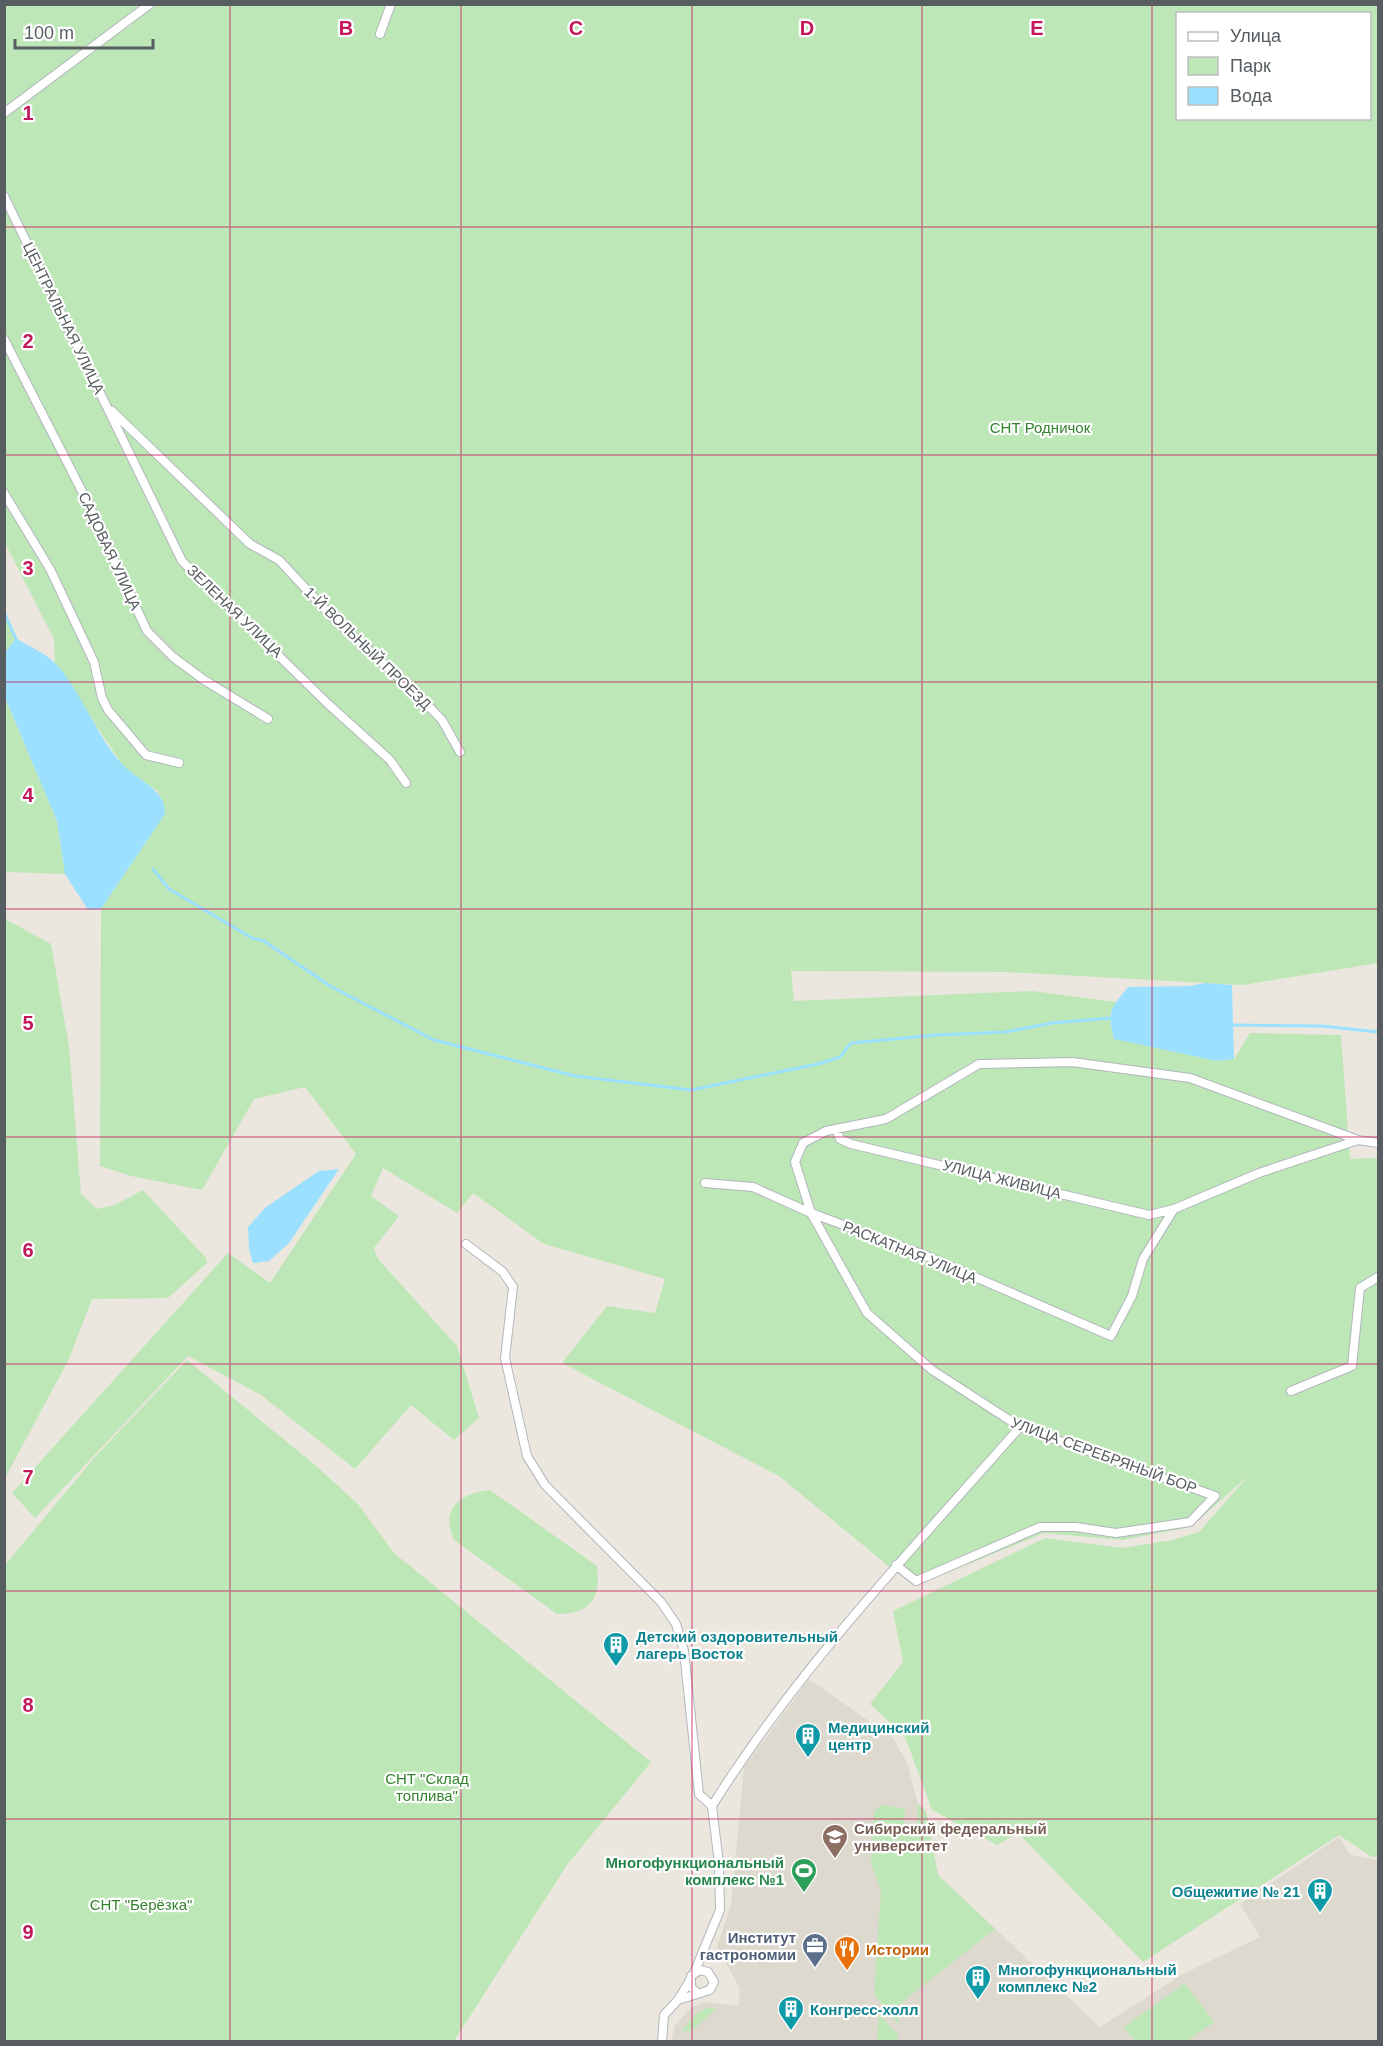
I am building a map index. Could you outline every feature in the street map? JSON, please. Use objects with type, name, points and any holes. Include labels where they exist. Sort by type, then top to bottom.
[{"type":"street","points":[[4,113],[150,4]]},
{"type":"street","points":[[380,34],[391,4]]},
{"type":"street","name":"ЦЕНТРАЛЬНАЯ УЛИЦА","points":[[4,196],[108,408]]},
{"type":"street","name":"САДОВАЯ УЛИЦА","points":[[4,339],[87,501],[147,631],[173,657],[204,680],[268,719]]},
{"type":"street","name":"1-Й ВОЛЬНЫЙ ПРОЕЗД","points":[[108,408],[250,544],[279,560],[336,621],[417,694],[442,720],[460,752]]},
{"type":"street","name":"ЗЕЛЕНАЯ УЛИЦА","points":[[108,408],[182,561],[222,602],[261,635],[327,703],[390,760],[406,783]]},
{"type":"street","points":[[4,494],[50,569],[94,662],[102,698],[108,710],[146,756],[179,763]]},
{"type":"street","name":"УЛИЦА СЕРЕБРЯНЫЙ БОР","points":[[896,1565],[916,1581],[1040,1527],[1076,1527],[1116,1533],[1190,1522],[1215,1496],[1020,1427],[932,1370],[867,1312],[812,1213],[795,1162],[803,1143],[826,1131],[885,1119],[980,1064],[1072,1062],[1190,1078],[1358,1140],[1378,1143]]},
{"type":"street","name":"УЛИЦА ЖИВИЦА","points":[[836,1129],[840,1139],[851,1144],[1149,1215],[1174,1209],[1259,1173],[1358,1140]]},
{"type":"street","name":"РАСКАТНАЯ УЛИЦА","points":[[705,1183],[753,1186],[812,1213],[922,1254],[1112,1336],[1131,1296],[1143,1259],[1174,1209]]},
{"type":"street","points":[[466,1244],[504,1272],[513,1287],[505,1358],[527,1456],[545,1485],[661,1602],[675,1623],[684,1651],[699,1794],[712,1806],[719,1864],[720,1910],[692,1976],[678,2000],[664,2015],[662,2042]]},
{"type":"street","points":[[1291,1392],[1352,1366],[1360,1287],[1378,1277]]},
{"type":"street","points":[[712,1806],[809,1671],[896,1565],[1020,1427]]},
{"type":"street","points":[[678,2000],[696,1992],[707,1992],[713,1986],[713,1978],[708,1972],[703,1952]]},
{"type":"street","points":[[696,1992],[691,1987],[692,1976],[700,1970],[708,1972]]},
{"type":"shaded area","name":"Сибирский федеральный университет","points":[[809,1679],[893,1738],[907,1763],[918,1804],[926,1811],[938,1875],[1100,2027],[1183,1974],[1260,1937],[1240,1904],[1339,1837],[1351,1855],[1378,1860],[1378,2041],[671,2042],[675,2025],[692,2007],[704,2002],[738,2006],[740,1989],[717,1947],[731,1904],[744,1767]]},
{"type":"green space","name":"СНТ Родничок","points":[[4,5],[1378,5],[1378,963],[1243,985],[1005,972],[791,971],[794,1001],[1032,991],[1116,1002],[1109,1018],[1217,1061],[1234,1059],[1250,1033],[1341,1035],[1350,1159],[1378,1158],[1378,1856],[1372,1857],[1339,1835],[1143,1962],[1018,1833],[997,1845],[932,1810],[905,1737],[870,1704],[903,1662],[893,1611],[1045,1538],[1122,1548],[1172,1540],[1199,1532],[1249,1475],[1191,1527],[1122,1540],[1044,1533],[917,1585],[892,1569],[779,1476],[562,1363],[607,1306],[655,1313],[665,1279],[544,1244],[473,1193],[457,1213],[383,1168],[371,1196],[399,1216],[374,1248],[378,1259],[457,1346],[479,1418],[454,1440],[411,1405],[355,1469],[261,1395],[188,1356],[35,1518],[12,1493],[228,1253],[270,1283],[356,1154],[305,1087],[254,1099],[202,1190],[131,1176],[100,1166],[101,909],[165,814],[158,791],[135,777],[121,763],[55,663],[54,639],[5,543]]},
{"type":"green space","points":[[4,612],[16,638],[5,653],[4,653]]},
{"type":"green space","points":[[4,692],[57,821],[65,874],[5,872]]},
{"type":"green space","points":[[5,919],[51,944],[69,1046],[81,1194],[97,1209],[115,1205],[143,1190],[206,1258],[207,1263],[168,1298],[92,1299],[69,1359],[5,1478]]},
{"type":"green space","name":"СНТ \"Склад топлива\"","points":[[187,1360],[315,1465],[358,1504],[394,1553],[651,1762],[567,1865],[454,2041],[5,2041],[5,1565],[95,1457]]},
{"type":"green space","points":[[490,1490],[597,1566],[595,1595],[586,1607],[578,1611],[557,1614],[454,1540],[450,1520],[451,1511],[456,1504],[470,1495]]},
{"type":"green space","points":[[918,1804],[926,1811],[938,1875],[995,1929],[897,2006],[899,2025],[874,1994],[881,1891],[871,1864],[874,1811],[882,1805],[905,1809],[904,1825],[917,1828]]},
{"type":"green space","points":[[1185,1983],[1214,2022],[1187,2041],[1135,2041],[1124,2027]]},
{"type":"green space","points":[[707,2007],[716,2009],[691,2031],[681,2031],[695,2015]]},
{"type":"green space","points":[[879,2014],[898,2035],[897,2041],[877,2041]]},
{"type":"water","points":[[16,638],[55,663],[73,686],[113,753],[128,770],[156,791],[164,805],[165,814],[101,909],[88,910],[65,874],[57,821],[6,700],[5,653]]},
{"type":"water","points":[[1205,983],[1232,985],[1234,1059],[1217,1061],[1114,1039],[1111,1023],[1112,1011],[1128,987],[1190,986]]},
{"type":"water","points":[[339,1169],[289,1243],[269,1261],[253,1263],[249,1249],[248,1227],[266,1207],[319,1171]]},
{"type":"waterway","points":[[4,612],[17,641]]},
{"type":"waterway","points":[[153,869],[169,889],[252,938],[264,941],[330,986],[434,1040],[575,1076],[691,1090],[818,1064],[840,1057],[851,1043],[937,1035],[1005,1032],[1052,1023],[1111,1018]]},
{"type":"waterway","points":[[1231,1025],[1322,1026],[1378,1032]]},
{"type":"place","name":"Детский оздоровительный лагерь Восток","points":[[616,1668]]},
{"type":"place","name":"Медицинский центр","points":[[808,1759]]},
{"type":"place","name":"Сибирский федеральный университет","points":[[835,1860]]},
{"type":"place","name":"Многофункциональный комплекс №1","points":[[804,1894]]},
{"type":"place","name":"Общежитие № 21","points":[[1320,1914]]},
{"type":"place","name":"Институт гастрономии","points":[[815,1969]]},
{"type":"place","name":"Истории","points":[[847,1972]]},
{"type":"place","name":"Многофункциональный комплекс №2","points":[[978,2001]]},
{"type":"place","name":"Конгресс-холл","points":[[791,2032]]},
{"type":"park label","name":"СНТ \"Берёзка\"","points":[[141,1904]]}]
